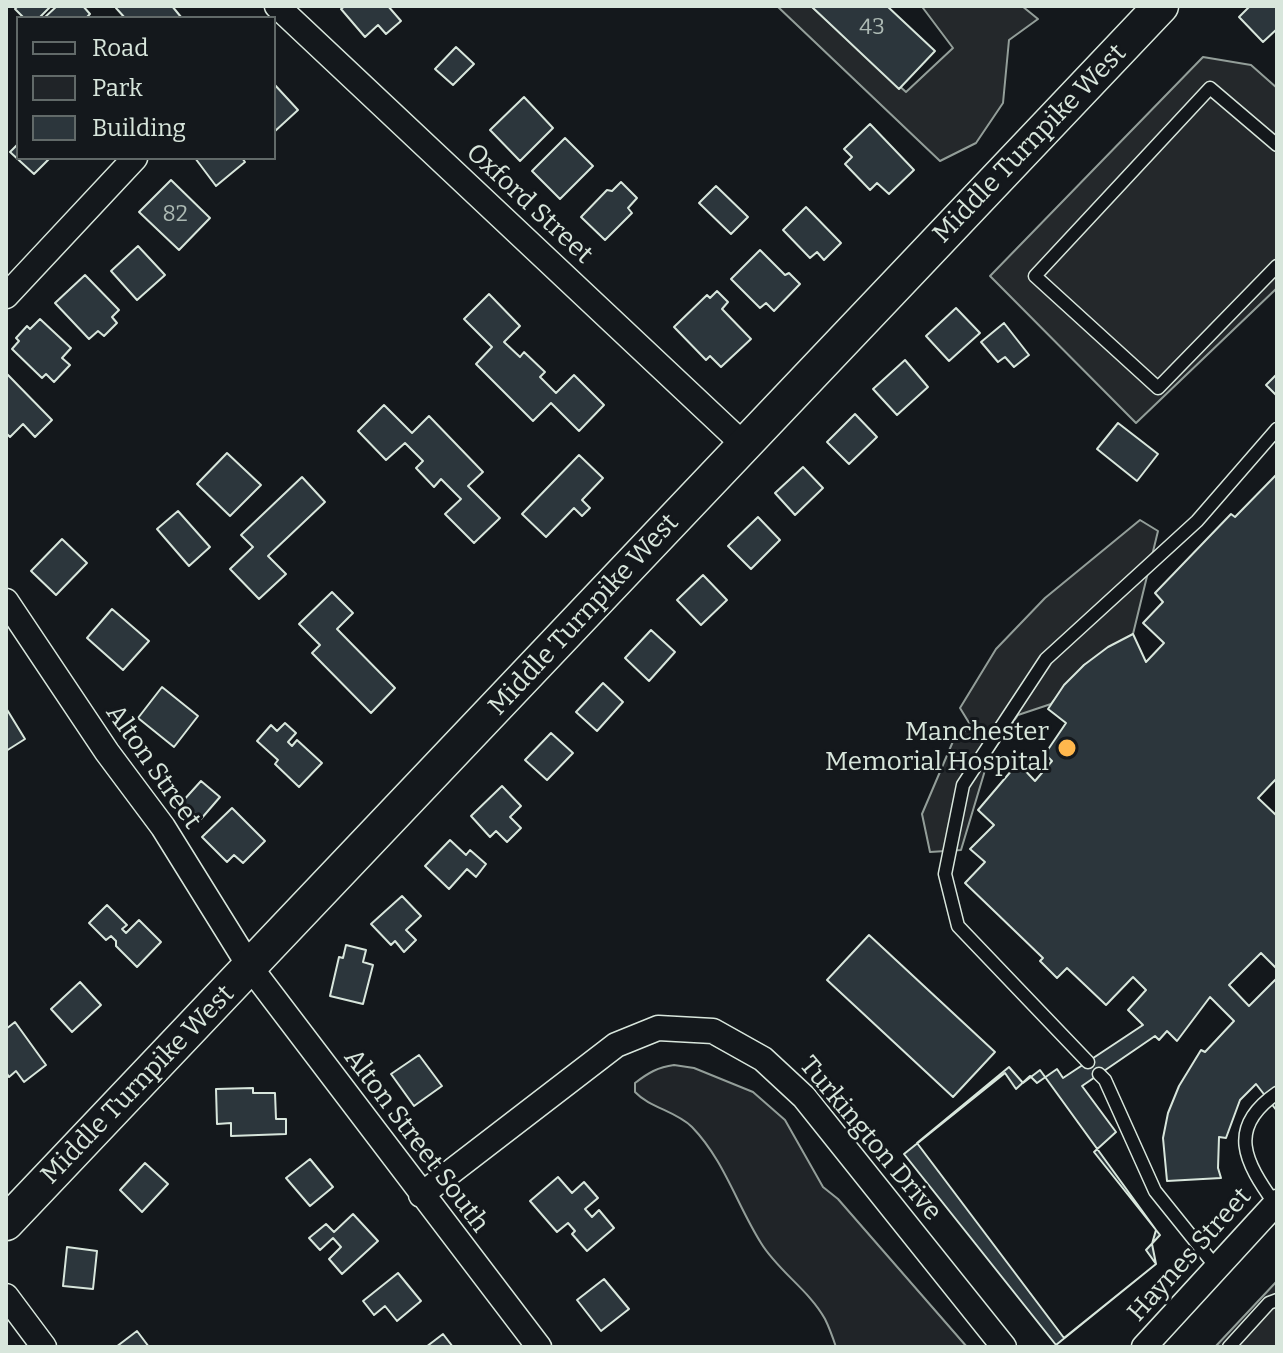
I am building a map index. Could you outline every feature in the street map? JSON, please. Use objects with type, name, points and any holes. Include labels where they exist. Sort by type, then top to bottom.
[{"type":"main road","name":"Middle Turnpike West","points":[[6,1223],[1161,6]]},
{"type":"street","name":"Oxford Street","points":[[278,6],[743,444]]},
{"type":"street","points":[[6,296],[133,160]]},
{"type":"street","name":"Alton Street","points":[[6,601],[107,752],[163,827],[250,967]]},
{"type":"street","name":"Alton Street South","points":[[250,967],[539,1347]]},
{"type":"street","name":"Turkington Drive","points":[[421,1195],[616,1045],[658,1028],[713,1031],[763,1059],[804,1097],[1004,1347]]},
{"type":"street","name":"Haynes Street","points":[[1144,1347],[1276,1203]]},
{"type":"street","points":[[6,1296],[44,1347]]},
{"type":"lane","points":[[1277,145],[1210,88],[1035,276],[1158,388],[1277,266]]},
{"type":"lane","points":[[1088,1062],[958,926],[945,874],[963,785],[1046,659],[1197,521],[1277,429]]},
{"type":"lane","points":[[1099,1074],[1105,1080],[1155,1191],[1216,1267]]},
{"type":"lane","points":[[1276,1203],[1255,1176],[1246,1153],[1244,1133],[1256,1111],[1277,1093]]},
{"type":"lane","points":[[1229,1347],[1269,1303],[1277,1300]]},
{"type":"green space","points":[[674,1065],[694,1068],[753,1092],[785,1120],[823,1187],[838,1199],[967,1347],[836,1347],[818,1309],[761,1243],[722,1168],[703,1140],[686,1122],[635,1092],[635,1083],[644,1076]]},
{"type":"shaded area","points":[[777,6],[811,6],[906,92],[953,48],[923,8],[925,6],[1022,6],[1038,19],[1009,40],[1003,103],[976,143],[940,161]]},
{"type":"shaded area","points":[[1203,57],[1251,65],[1277,88],[1277,288],[1136,423],[990,276]]},
{"type":"shaded area","points":[[1140,520],[1158,531],[1133,634],[1084,665],[1051,704],[1018,715],[989,757],[961,850],[930,852],[922,814],[954,739],[971,726],[960,708],[996,649],[1045,598]]},
{"type":"shaded area","points":[[1277,1281],[1277,1347],[1215,1347]]},
{"type":"building","points":[[18,6],[51,6],[41,16],[22,16],[15,9]]},
{"type":"building","points":[[57,6],[83,6],[90,14],[88,16],[46,16]]},
{"type":"building","points":[[172,6],[180,16],[123,16],[116,8]]},
{"type":"building","points":[[345,6],[388,6],[401,21],[386,34],[378,25],[365,37],[341,9]]},
{"type":"building","points":[[811,6],[887,6],[935,51],[899,89]]},
{"type":"building","points":[[1250,6],[1277,6],[1277,29],[1263,42],[1239,17]]},
{"type":"building","points":[[456,47],[474,64],[453,85],[435,69]]},
{"type":"building","points":[[276,86],[298,110],[276,130]]},
{"type":"building","points":[[524,97],[553,128],[520,161],[490,130]]},
{"type":"building","points":[[870,124],[914,170],[889,194],[877,183],[870,190],[845,164],[852,157],[844,149]]},
{"type":"building","points":[[565,138],[593,166],[560,199],[532,171]]},
{"type":"building","points":[[19,160],[48,160],[34,174]]},
{"type":"building","points":[[196,160],[244,160],[245,162],[216,186]]},
{"type":"building","points":[[171,180],[210,218],[179,250],[139,212]]},
{"type":"building","points":[[621,182],[637,198],[628,208],[632,213],[605,240],[581,217],[607,190],[612,191]]},
{"type":"building","points":[[716,186],[748,217],[731,234],[699,203]]},
{"type":"building","points":[[806,207],[841,243],[824,260],[817,252],[810,258],[783,230]]},
{"type":"building","points":[[138,246],[165,275],[137,300],[111,271]]},
{"type":"building","points":[[760,250],[785,275],[789,273],[800,284],[774,311],[766,303],[760,308],[731,279]]},
{"type":"building","points":[[85,275],[119,310],[112,317],[117,323],[104,336],[98,331],[89,339],[55,303]]},
{"type":"building","points":[[717,291],[728,302],[722,309],[751,339],[721,367],[710,356],[706,360],[674,327],[707,295],[710,298]]},
{"type":"building","points":[[489,294],[520,326],[504,342],[520,357],[524,352],[545,372],[540,377],[556,393],[574,375],[604,405],[579,431],[551,403],[533,421],[476,364],[492,347],[464,319]]},
{"type":"building","points":[[956,308],[980,333],[949,361],[926,336]]},
{"type":"building","points":[[40,319],[71,348],[62,358],[70,365],[54,382],[46,374],[42,378],[12,349],[19,341],[16,338],[27,326],[30,329]]},
{"type":"building","points":[[1004,323],[1029,355],[1014,367],[1005,357],[998,362],[981,342]]},
{"type":"building","points":[[905,360],[928,387],[897,415],[873,389]]},
{"type":"building","points":[[7,374],[52,420],[35,437],[23,424],[10,437],[6,433]]},
{"type":"building","points":[[1277,374],[1277,396],[1266,385]]},
{"type":"building","points":[[384,405],[412,433],[429,416],[483,472],[468,486],[500,518],[474,543],[445,514],[461,499],[441,479],[434,487],[416,468],[423,461],[405,443],[386,460],[358,431]]},
{"type":"building","points":[[855,414],[877,437],[849,464],[827,442]]},
{"type":"building","points":[[1118,423],[1158,454],[1137,481],[1097,449]]},
{"type":"building","points":[[227,453],[261,485],[230,516],[197,484]]},
{"type":"building","points":[[579,455],[603,478],[582,500],[590,508],[582,516],[574,508],[546,537],[522,514]]},
{"type":"building","points":[[803,467],[823,488],[795,515],[775,493]]},
{"type":"building","points":[[1277,474],[1277,778],[1258,798],[1277,816],[1277,969],[1261,953],[1229,985],[1249,1006],[1277,978],[1277,1111],[1256,1084],[1240,1100],[1226,1138],[1219,1137],[1218,1168],[1221,1178],[1167,1181],[1163,1138],[1168,1113],[1179,1086],[1201,1050],[1205,1052],[1234,1021],[1210,997],[1177,1041],[1167,1031],[1159,1040],[1155,1036],[1082,1086],[1116,1132],[1094,1152],[1160,1235],[1146,1250],[1156,1264],[1056,1345],[904,1154],[1005,1073],[1016,1089],[1030,1076],[1037,1083],[1057,1069],[1063,1078],[1143,1025],[1128,1010],[1146,990],[1133,977],[1106,1005],[1067,968],[1057,978],[1040,961],[1043,958],[965,883],[985,862],[970,849],[994,825],[978,810],[1018,763],[1035,781],[1052,761],[1045,754],[1066,723],[1048,709],[1064,685],[1084,665],[1133,634],[1146,662],[1164,643],[1143,623],[1163,602],[1155,593],[1231,514],[1235,517]]},
{"type":"building","points":[[302,477],[325,502],[268,556],[286,574],[259,599],[230,569],[253,547],[241,535]]},
{"type":"building","points":[[178,511],[210,547],[189,566],[157,529]]},
{"type":"building","points":[[758,517],[780,540],[751,569],[728,546]]},
{"type":"building","points":[[62,539],[87,563],[56,595],[31,571]]},
{"type":"building","points":[[703,575],[727,600],[701,625],[677,600]]},
{"type":"building","points":[[332,592],[353,613],[337,629],[395,688],[371,713],[312,653],[320,645],[299,624]]},
{"type":"building","points":[[112,609],[149,641],[123,670],[87,638]]},
{"type":"building","points":[[651,630],[675,652],[649,681],[625,658]]},
{"type":"building","points":[[603,683],[623,702],[597,731],[576,712]]},
{"type":"building","points":[[162,687],[198,716],[174,747],[138,718]]},
{"type":"building","points":[[6,708],[25,739],[6,751]]},
{"type":"building","points":[[285,723],[296,733],[288,742],[292,746],[297,740],[322,763],[299,787],[275,764],[278,760],[257,741],[271,725],[277,731]]},
{"type":"building","points":[[551,733],[573,753],[547,780],[525,760]]},
{"type":"building","points":[[201,781],[220,797],[201,819],[182,802]]},
{"type":"building","points":[[502,786],[521,806],[510,817],[521,828],[507,842],[496,831],[490,837],[471,816]]},
{"type":"building","points":[[232,808],[265,841],[243,863],[234,855],[227,862],[202,837]]},
{"type":"building","points":[[450,840],[466,855],[470,850],[486,864],[476,877],[467,869],[449,889],[425,866]]},
{"type":"building","points":[[402,896],[421,916],[406,930],[416,940],[404,952],[395,941],[391,945],[371,924]]},
{"type":"building","points":[[107,905],[127,925],[122,929],[126,933],[139,920],[161,942],[137,967],[116,946],[111,936],[106,940],[89,923]]},
{"type":"building","points":[[869,935],[995,1052],[953,1097],[827,980]]},
{"type":"building","points":[[346,945],[366,950],[363,962],[373,965],[363,1004],[330,996],[339,957],[343,958]]},
{"type":"building","points":[[80,982],[101,1005],[72,1032],[51,1009]]},
{"type":"building","points":[[15,1022],[46,1065],[24,1082],[16,1071],[9,1077],[6,1072],[6,1029]]},
{"type":"building","points":[[419,1055],[442,1086],[414,1106],[391,1074]]},
{"type":"building","points":[[1009,1067],[1023,1083],[1040,1070],[1156,1230],[1152,1244],[1156,1264],[1064,1338],[917,1143]]},
{"type":"building","points":[[253,1088],[253,1093],[275,1093],[276,1119],[286,1119],[286,1134],[231,1136],[231,1123],[217,1124],[216,1089]]},
{"type":"building","points":[[310,1159],[333,1187],[310,1206],[286,1178]]},
{"type":"building","points":[[145,1163],[168,1184],[142,1212],[120,1190]]},
{"type":"building","points":[[558,1177],[572,1193],[584,1182],[598,1198],[585,1209],[592,1217],[599,1210],[614,1228],[587,1251],[572,1234],[575,1231],[568,1223],[557,1232],[530,1201]]},
{"type":"building","points":[[353,1214],[378,1241],[342,1274],[329,1259],[341,1247],[333,1238],[320,1250],[309,1238],[326,1224],[334,1232]]},
{"type":"building","points":[[67,1247],[97,1251],[93,1289],[63,1286]]},
{"type":"building","points":[[398,1273],[421,1301],[397,1321],[385,1306],[374,1315],[363,1301]]},
{"type":"building","points":[[604,1279],[629,1309],[601,1331],[577,1300]]},
{"type":"building","points":[[137,1331],[149,1347],[116,1347]]},
{"type":"building","points":[[443,1334],[453,1347],[426,1347]]},
{"type":"place","name":"Manchester Memorial Hospital","points":[[1067,748]]}]
